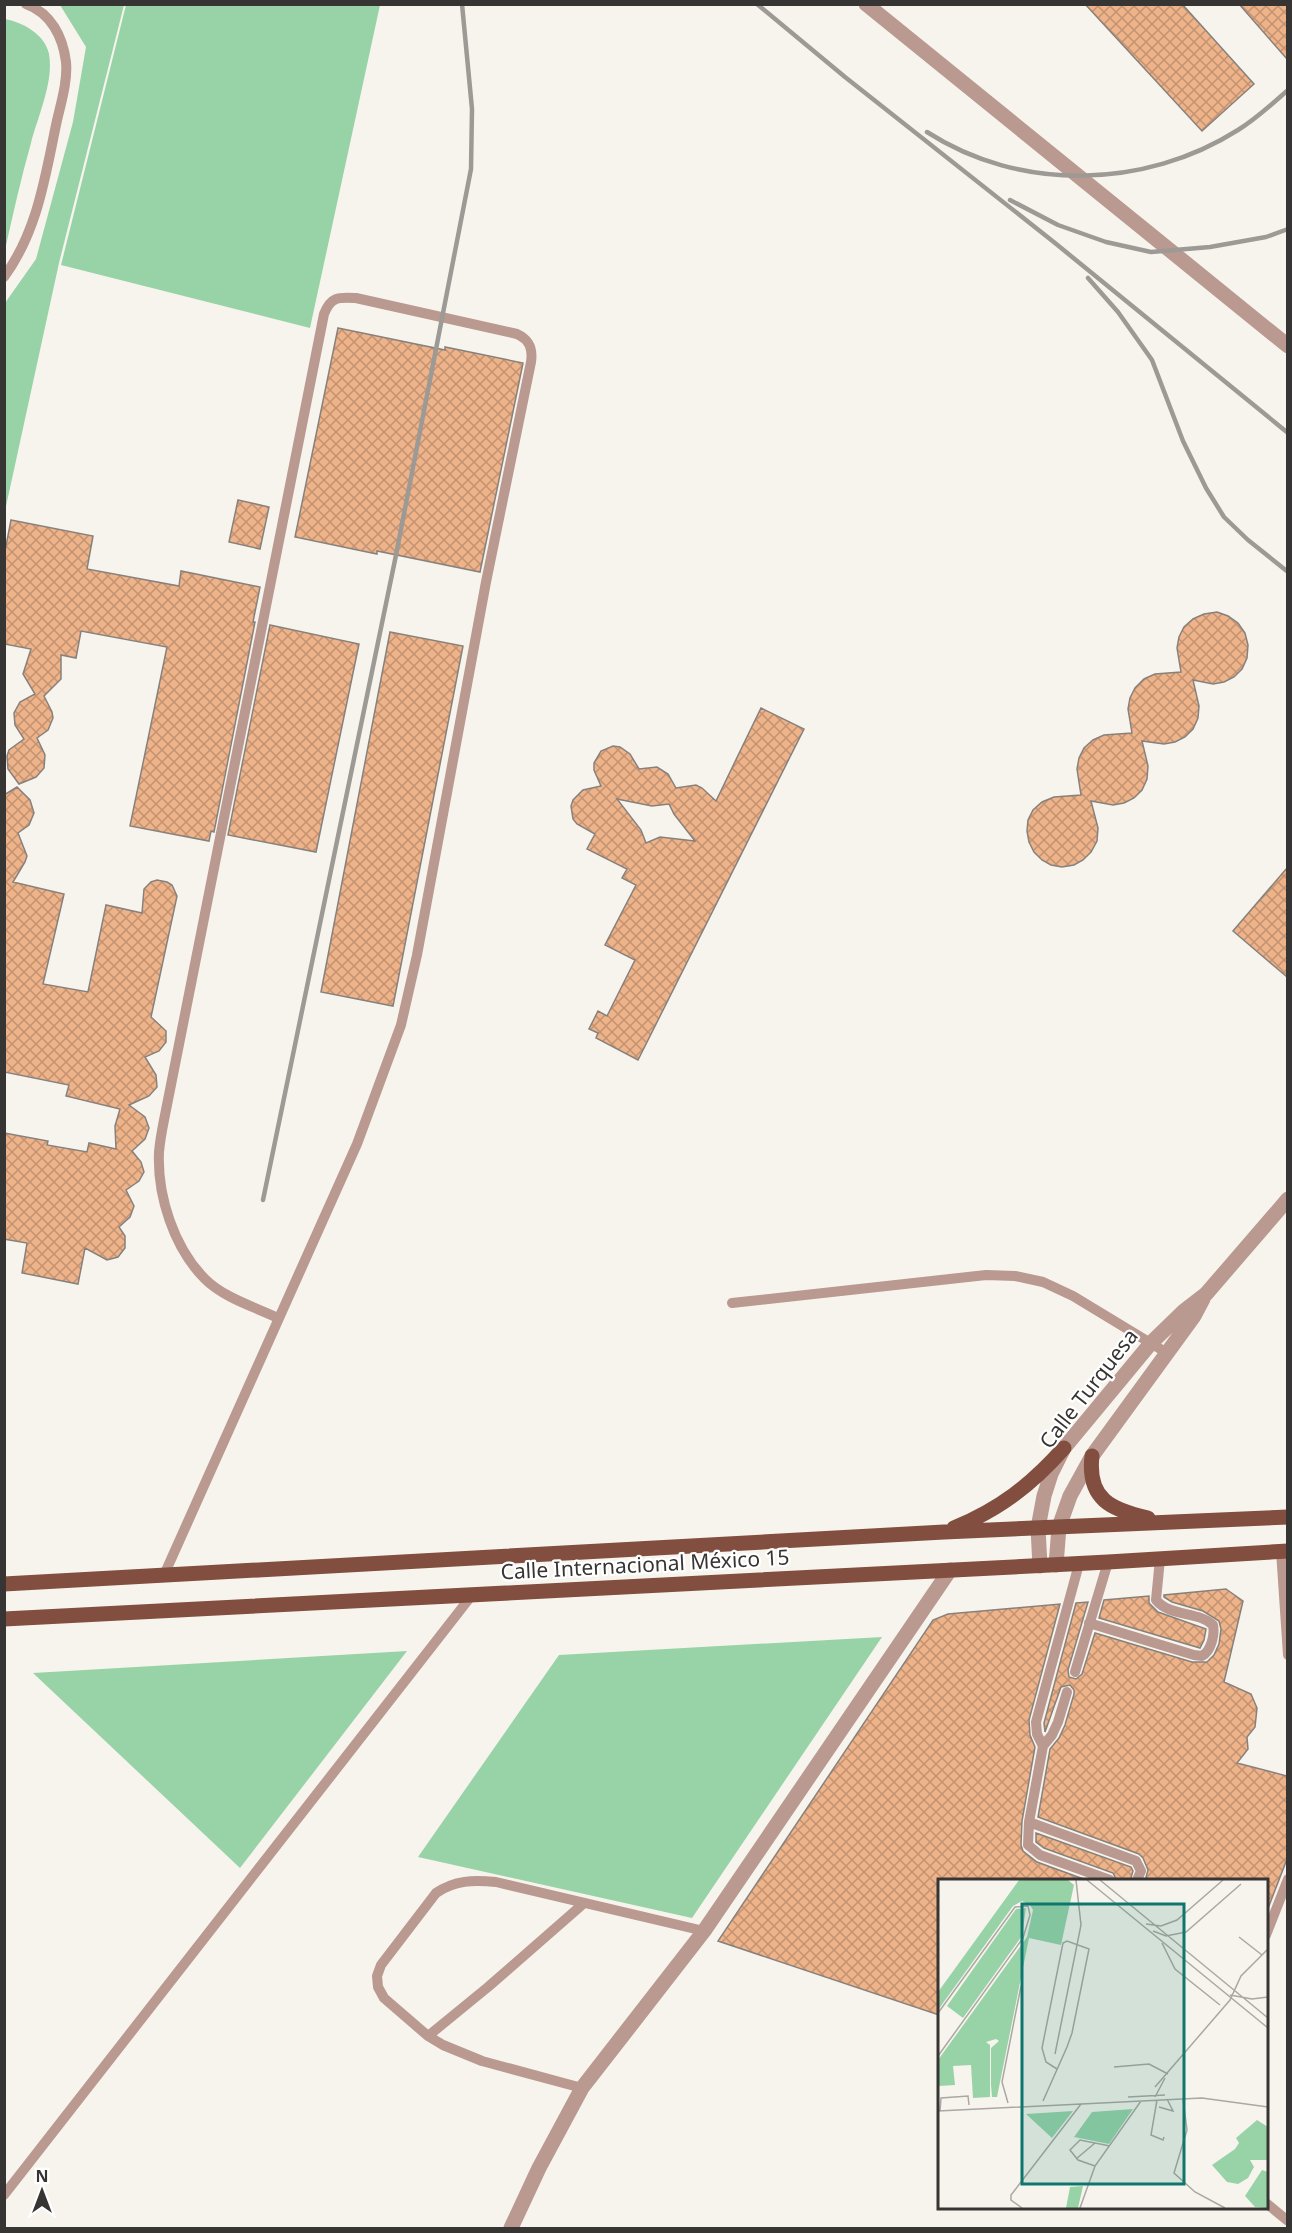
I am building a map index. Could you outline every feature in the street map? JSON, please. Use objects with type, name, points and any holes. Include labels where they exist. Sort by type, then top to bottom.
[{"type":"main road","points":[[944,1532],[979,1518],[1011,1499],[1039,1475],[1064,1448]]},
{"type":"main road","points":[[1092,1456],[1090,1469],[1094,1486],[1103,1500],[1117,1510],[1178,1522]]},
{"type":"main road","name":"Calle Internacional México 15","points":[[4,1584],[944,1532],[1287,1517]]},
{"type":"main road","name":"Calle Internacional México 15","points":[[4,1619],[1079,1564],[1284,1551]]},
{"type":"street","points":[[866,4],[1287,346]]},
{"type":"street","name":"Calle Turquesa","points":[[1056,1565],[1059,1527],[1070,1496],[1092,1456],[1194,1316],[1206,1294],[1287,1198]]},
{"type":"street","name":"Calle Turquesa","points":[[1040,1566],[1038,1528],[1044,1496],[1051,1474],[1064,1448],[1151,1343],[1184,1311],[1206,1294]]},
{"type":"street","points":[[512,2229],[539,2168],[582,2088],[704,1931],[950,1570]]},
{"type":"lane","points":[[4,277],[24,243],[36,215],[64,87],[66,63],[60,39],[50,19],[26,4]]},
{"type":"lane","points":[[164,1575],[357,1144],[401,1025],[417,955],[484,594],[532,352],[526,338],[517,334],[356,298],[336,299],[328,304],[324,314],[159,1152],[161,1180],[176,1239],[192,1262],[206,1280],[226,1294],[278,1318]]},
{"type":"lane","points":[[732,1303],[986,1275],[1015,1276],[1043,1282],[1072,1296],[1167,1353]]},
{"type":"lane","points":[[1284,1551],[1287,1655]]},
{"type":"lane","points":[[1089,1623],[1194,1655],[1206,1654],[1214,1630],[1213,1625],[1209,1621],[1168,1609],[1156,1600],[1160,1559]]},
{"type":"lane","points":[[1075,1672],[1108,1562]]},
{"type":"lane","points":[[1043,1746],[1036,1734],[1036,1722],[1079,1564]]},
{"type":"lane","points":[[4,2195],[472,1595]]},
{"type":"lane","points":[[1068,1692],[1059,1722],[1043,1746],[1026,1838],[1033,1851],[1105,1879]]},
{"type":"lane","points":[[1029,1822],[1136,1861],[1141,1871],[1138,1879]]},
{"type":"lane","points":[[1268,1930],[1287,1879]]},
{"type":"lane","points":[[582,2088],[461,2054],[428,2036],[384,1998],[378,1987],[377,1976],[381,1965],[436,1893],[448,1885],[462,1881],[496,1882],[704,1931]]},
{"type":"lane","points":[[428,2036],[583,1904]]},
{"type":"lane","points":[[1268,2205],[1287,2221]]},
{"type":"green space","points":[[60,5],[124,5],[59,263],[5,511],[5,303],[36,259],[73,122],[86,47]]},
{"type":"green space","points":[[126,5],[380,5],[310,328],[61,265]]},
{"type":"green space","points":[[5,19],[25,26],[38,35],[47,47],[50,65],[47,87],[24,169],[5,250]]},
{"type":"green space","points":[[882,1637],[692,1918],[418,1857],[559,1655]]},
{"type":"green space","points":[[407,1651],[240,1868],[33,1673]]},
{"type":"building","points":[[1085,4],[1182,4],[1254,84],[1202,131]]},
{"type":"building","points":[[1239,4],[1287,4],[1287,59]]},
{"type":"building","points":[[338,328],[523,363],[480,572],[295,537]]},
{"type":"building","points":[[238,500],[269,507],[260,549],[229,542]]},
{"type":"building","points":[[11,520],[93,536],[87,569],[179,586],[181,571],[260,587],[214,832],[211,831],[209,841],[130,826],[167,647],[81,631],[76,658],[61,655],[61,679],[44,696],[53,718],[48,730],[37,738],[45,755],[44,768],[36,777],[19,784],[8,769],[9,750],[24,739],[15,725],[14,713],[20,702],[35,694],[23,674],[31,649],[4,644],[4,556]]},
{"type":"building","points":[[1217,612],[1238,623],[1245,633],[1248,645],[1247,658],[1242,669],[1234,677],[1224,682],[1213,684],[1193,680],[1199,706],[1198,718],[1193,729],[1185,737],[1175,742],[1164,744],[1142,741],[1148,766],[1147,779],[1142,790],[1134,798],[1113,805],[1091,801],[1098,828],[1097,841],[1083,860],[1074,865],[1062,867],[1042,860],[1034,852],[1027,831],[1028,820],[1033,810],[1042,802],[1054,797],[1081,795],[1077,769],[1084,748],[1093,740],[1104,735],[1132,733],[1128,709],[1135,688],[1144,679],[1155,674],[1181,672],[1177,648],[1184,627],[1193,619],[1204,614]]},
{"type":"building","points":[[270,625],[359,644],[316,852],[228,835]]},
{"type":"building","points":[[390,632],[463,646],[393,1006],[321,992]]},
{"type":"building","points":[[761,708],[804,729],[638,1060],[596,1038],[598,1033],[589,1029],[598,1011],[607,1016],[635,960],[605,945],[636,885],[622,878],[627,869],[587,849],[595,834],[577,824],[573,819],[571,806],[573,800],[583,790],[601,786],[594,770],[594,763],[601,751],[613,746],[620,747],[630,754],[639,769],[657,767],[668,774],[676,788],[696,785],[716,801]],"holes":[[[617,799],[652,806],[669,804],[695,841],[660,837],[646,843],[641,830]]]},
{"type":"building","points":[[17,787],[30,800],[34,813],[29,825],[18,833],[27,856],[13,882],[64,894],[43,984],[88,992],[106,905],[142,913],[144,889],[157,880],[172,885],[177,896],[151,1017],[166,1031],[166,1042],[159,1051],[145,1057],[156,1075],[157,1087],[149,1096],[129,1105],[145,1117],[149,1128],[145,1139],[132,1151],[141,1162],[144,1172],[139,1181],[126,1190],[134,1206],[130,1217],[119,1227],[125,1236],[125,1248],[118,1257],[107,1260],[85,1248],[78,1284],[22,1273],[27,1243],[4,1239],[4,1133],[48,1141],[47,1145],[87,1152],[89,1143],[116,1149],[115,1126],[120,1109],[66,1096],[69,1085],[4,1072],[4,795]]},
{"type":"building","points":[[1287,868],[1287,977],[1233,931]]},
{"type":"building","points":[[1226,1589],[1243,1601],[1224,1682],[1251,1694],[1257,1708],[1255,1727],[1247,1737],[1248,1749],[1237,1763],[1287,1776],[1287,1859],[1268,1908],[1268,1879],[1146,1879],[1148,1870],[1139,1854],[1038,1817],[1050,1749],[1059,1738],[1065,1725],[1074,1694],[1070,1685],[1061,1687],[1045,1732],[1044,1723],[1076,1603],[1088,1602],[1068,1670],[1069,1677],[1076,1679],[1082,1674],[1095,1633],[1192,1662],[1207,1662],[1214,1655],[1219,1644],[1221,1629],[1219,1621],[1203,1611],[1172,1602],[1164,1595]]},
{"type":"building","points":[[1149,1596],[1149,1603],[1158,1612],[1206,1629],[1200,1648],[1099,1618],[1104,1600]]},
{"type":"building","points":[[1060,1604],[1029,1720],[1030,1735],[1035,1747],[1022,1821],[1021,1845],[1023,1851],[1037,1862],[1084,1879],[938,1879],[938,2015],[718,1941],[933,1620],[948,1614]]},
{"type":"building","points":[[1036,1833],[1131,1867],[1133,1871],[1131,1879],[1116,1879],[1113,1873],[1044,1848],[1036,1842]]},
{"type":"railway","points":[[263,1200],[395,560],[471,169],[472,109],[462,4]]},
{"type":"railway","points":[[757,4],[1288,433]]},
{"type":"railway","points":[[927,132],[963,152],[1002,165],[1042,173],[1082,176],[1123,172],[1163,164],[1202,149],[1245,126],[1288,90]]},
{"type":"railway","points":[[1010,200],[1058,225],[1106,242],[1151,252],[1210,247],[1266,237],[1288,229]]},
{"type":"railway","points":[[1088,278],[1118,312],[1152,360],[1183,441],[1206,488],[1224,517],[1248,540],[1288,572]]}]
